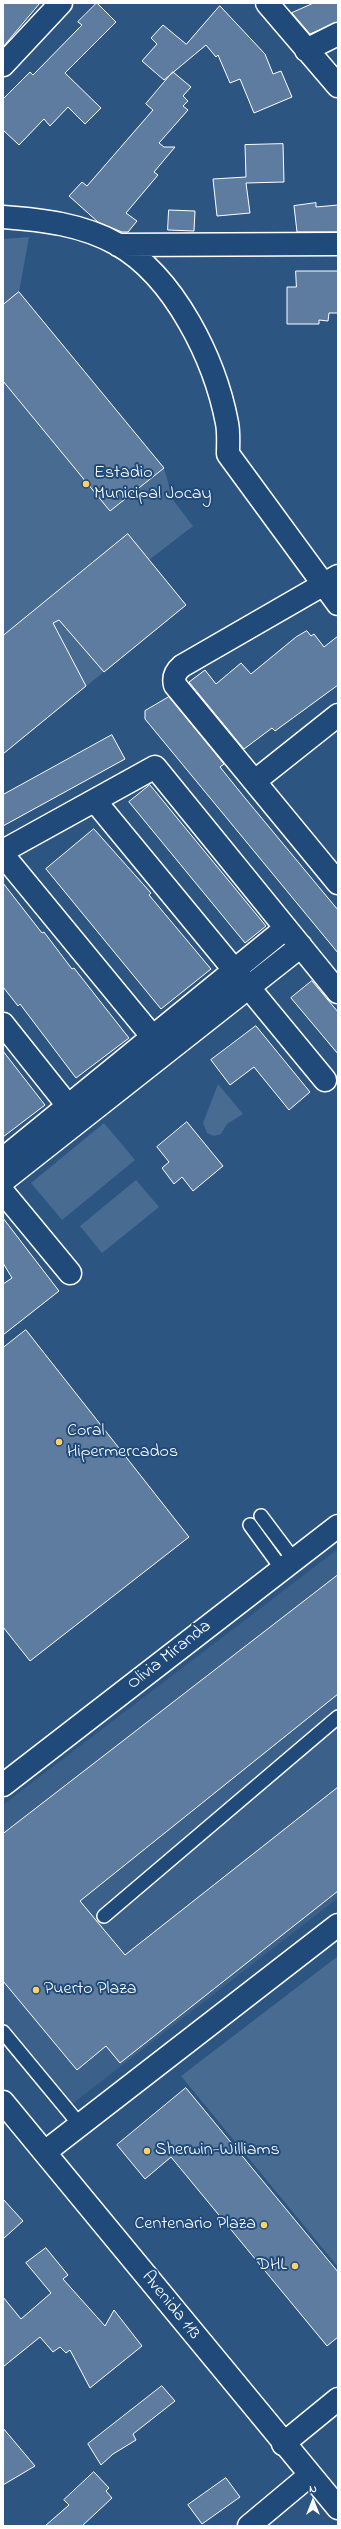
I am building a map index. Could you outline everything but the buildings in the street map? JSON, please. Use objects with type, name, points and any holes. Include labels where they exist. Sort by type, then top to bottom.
[{"type":"street","points":[[3,65],[60,3]]},
{"type":"street","points":[[267,3],[338,86]]},
{"type":"street","points":[[306,50],[338,34]]},
{"type":"street","points":[[3,217],[69,225],[118,245],[145,265],[170,293],[190,323],[220,397],[227,425],[228,454],[330,580],[338,604]]},
{"type":"street","points":[[118,245],[338,244]]},
{"type":"street","points":[[330,580],[182,666],[175,674],[176,685],[336,877]]},
{"type":"street","points":[[255,781],[338,715]]},
{"type":"street","points":[[3,851],[156,767],[338,992]]},
{"type":"street","points":[[95,800],[325,1080]]},
{"type":"street","points":[[3,855],[159,1045]]},
{"type":"street","points":[[159,1045],[235,970],[286,928]]},
{"type":"street","points":[[3,1181],[74,1113],[159,1045],[249,987],[301,946]]},
{"type":"street","points":[[3,1024],[74,1113]]},
{"type":"street","points":[[3,1159],[74,1113]]},
{"type":"street","points":[[3,1192],[70,1273]]},
{"type":"street","name":"Olivia Miranda","points":[[3,1785],[338,1526]]},
{"type":"street","points":[[45,2152],[338,1925]]},
{"type":"street","name":"Avenida 113","points":[[3,2102],[283,2444],[338,2508]]},
{"type":"street","points":[[283,2444],[338,2400]]},
{"type":"street","points":[[249,2526],[310,2475]]},
{"type":"lane","points":[[261,1516],[288,1565]]},
{"type":"lane","points":[[250,1525],[288,1565]]},
{"type":"lane","points":[[104,1916],[338,1717]]},
{"type":"lane","points":[[3,2032],[80,2125]]},
{"type":"shaded area","name":"Estadio Municipal Jocay","points":[[29,237],[19,292],[164,468],[173,500],[193,526],[149,560],[186,605],[3,754],[3,239]]},
{"type":"shaded area","points":[[218,1084],[243,1114],[227,1124],[221,1134],[214,1136],[207,1133],[203,1123]]},
{"type":"shaded area","points":[[104,1123],[135,1160],[62,1220],[31,1183]]},
{"type":"shaded area","points":[[136,1180],[159,1207],[102,1253],[80,1226]]},
{"type":"shaded area","points":[[338,1549],[338,1898],[72,2104],[3,2020],[3,1805]]},
{"type":"shaded area","points":[[338,1956],[338,2267],[181,2076]]},
{"type":"place","name":"Estadio Municipal Jocay","points":[[86,484]]},
{"type":"place","name":"Coral Hipermercados","points":[[59,1442]]},
{"type":"place","name":"Puerto Plaza","points":[[36,1990]]},
{"type":"place","name":"Sherwin-Williams","points":[[147,2151]]},
{"type":"place","name":"Centenario Plaza","points":[[264,2225]]},
{"type":"place","name":"DHL","points":[[295,2266]]}]
